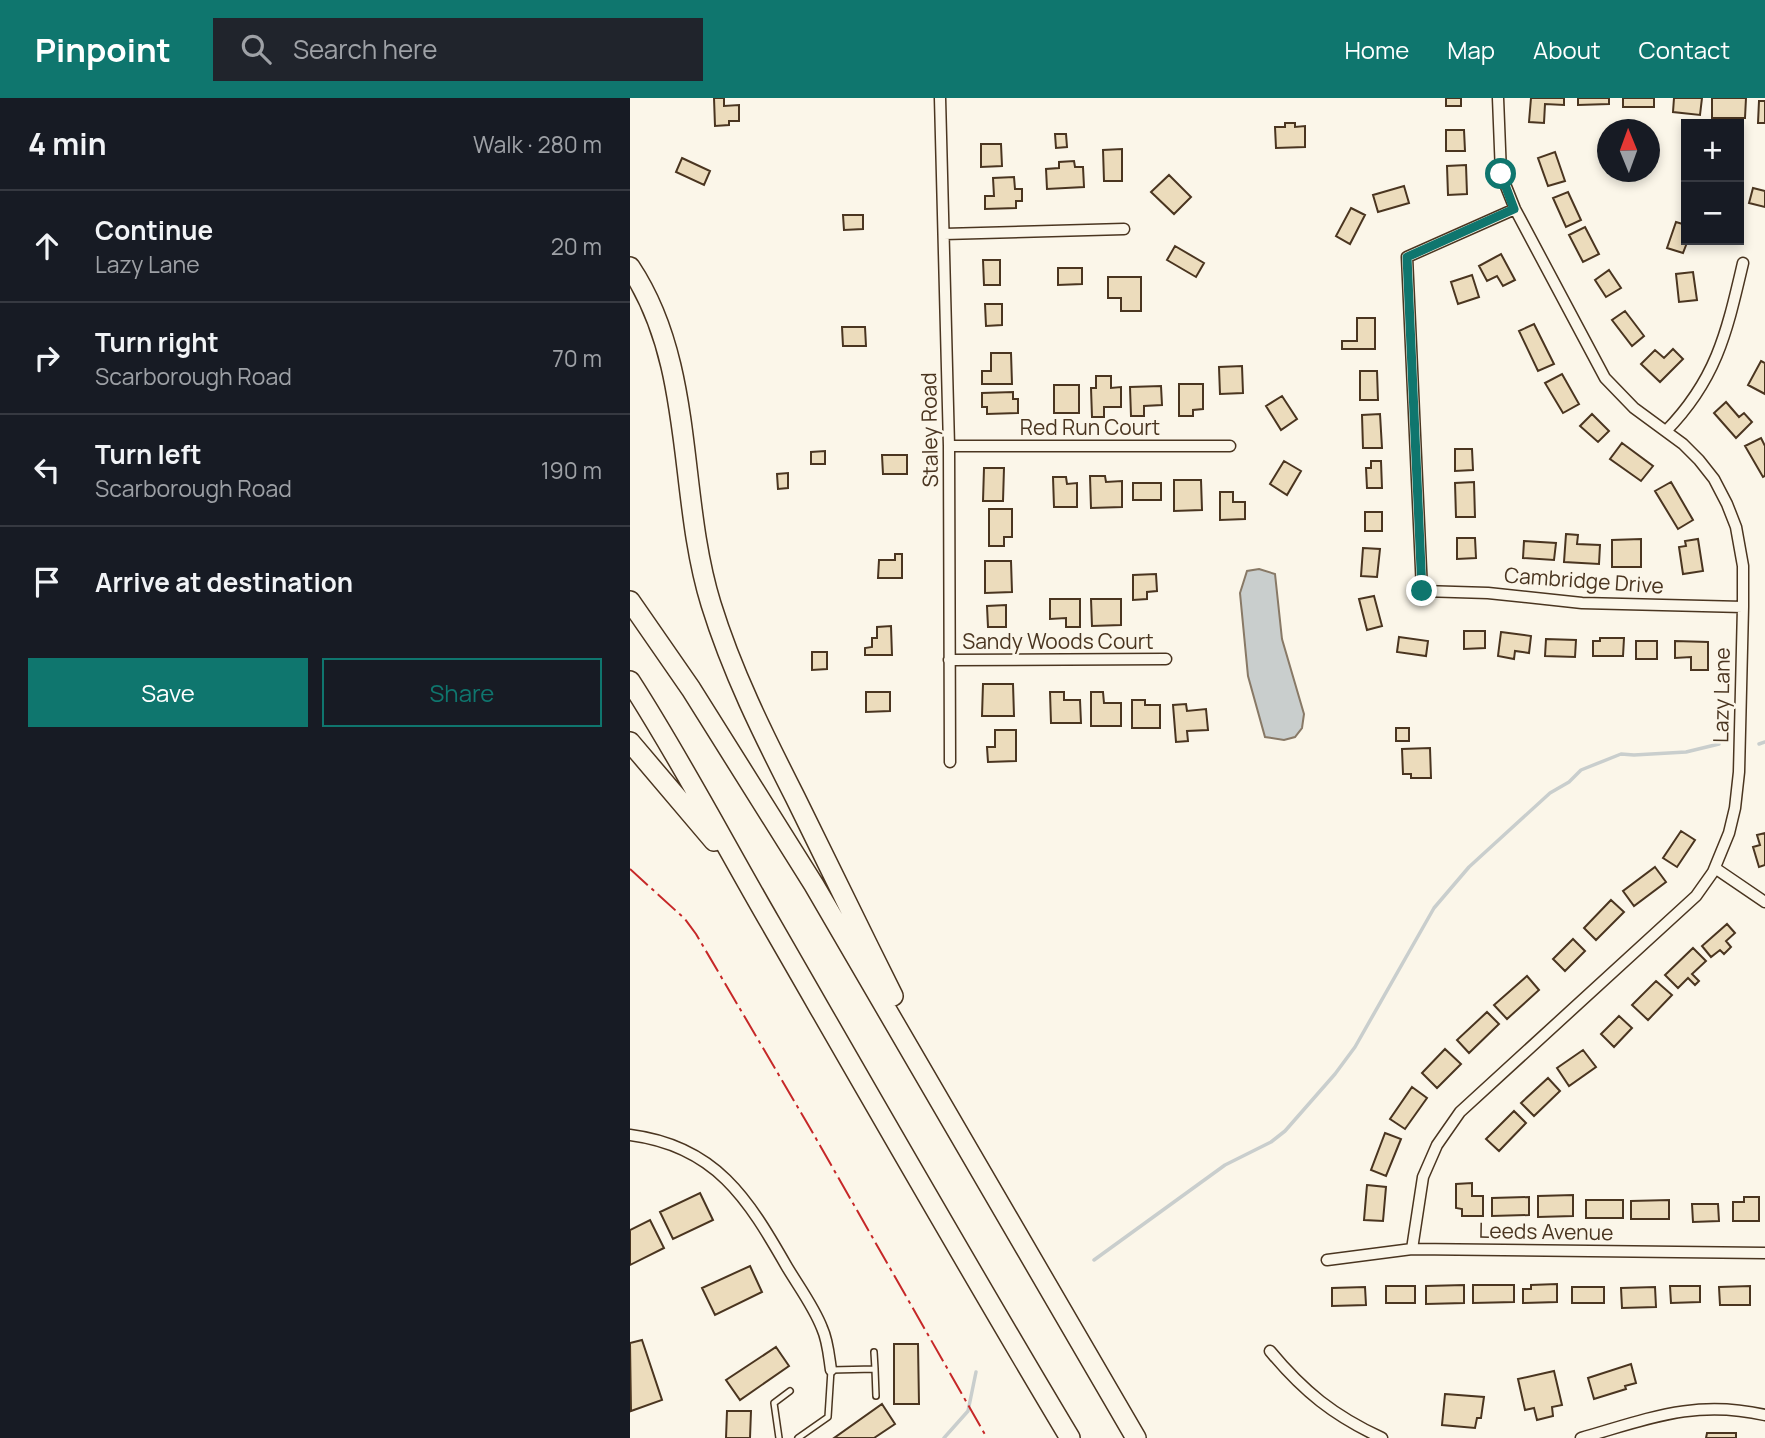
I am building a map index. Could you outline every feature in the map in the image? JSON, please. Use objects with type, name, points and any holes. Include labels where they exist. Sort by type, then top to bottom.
[{"type":"highway","points":[[630,267],[649,301],[665,341],[675,391],[698,553],[709,600],[732,667],[965,1142]]},
{"type":"highway","points":[[630,601],[753,785],[965,1142],[1136,1438]]},
{"type":"highway","points":[[630,681],[690,778],[745,880],[1069,1438]]},
{"type":"highway","points":[[630,742],[745,880]]},
{"type":"street","name":"Staley Road","points":[[940,98],[949,446],[950,762]]},
{"type":"street","name":"Lazy Lane","points":[[1412,1249],[1423,1177],[1437,1145],[1461,1112],[1696,896],[1715,868],[1729,833],[1739,772],[1743,607],[1741,551],[1727,504],[1714,479],[1699,460],[1634,408],[1605,377],[1514,209],[1501,174],[1498,98]]},
{"type":"street","name":"Cambridge Drive","points":[[1514,209],[1407,257],[1422,591],[1488,593],[1582,603],[1743,607]]},
{"type":"street","points":[[944,234],[1124,229]]},
{"type":"street","points":[[1666,431],[1703,385],[1715,362],[1726,334],[1743,263]]},
{"type":"street","name":"Red Run Court","points":[[949,446],[1230,446]]},
{"type":"street","name":"Sandy Woods Court","points":[[949,660],[1166,659]]},
{"type":"street","points":[[1715,868],[1765,902]]},
{"type":"street","points":[[630,1135],[656,1140],[697,1157],[734,1186],[759,1218],[822,1327],[831,1370]]},
{"type":"street","name":"Leeds Avenue","points":[[1327,1260],[1412,1249],[1765,1253]]},
{"type":"street","points":[[1270,1351],[1292,1377],[1316,1399],[1345,1420],[1382,1438]]},
{"type":"street","points":[[1581,1438],[1642,1419],[1701,1408],[1721,1408],[1765,1415]]},
{"type":"lane","points":[[874,1352],[876,1396]]},
{"type":"lane","points":[[798,1438],[828,1417],[831,1370],[875,1369]]},
{"type":"lane","points":[[779,1438],[774,1403],[790,1391]]},
{"type":"shaded area","points":[[1259,569],[1275,574],[1282,639],[1304,714],[1302,728],[1295,737],[1284,740],[1265,737],[1248,676],[1240,593],[1247,571]]},
{"type":"building","points":[[714,98],[724,98],[724,106],[739,105],[739,121],[715,126]]},
{"type":"building","points":[[1446,98],[1461,98],[1461,106],[1446,106]]},
{"type":"building","points":[[1531,98],[1564,98],[1564,105],[1545,104],[1544,123],[1529,122]]},
{"type":"building","points":[[1578,98],[1609,98],[1609,104],[1578,105]]},
{"type":"building","points":[[1623,98],[1654,98],[1654,107],[1623,107]]},
{"type":"building","points":[[1674,98],[1702,98],[1700,115],[1673,112]]},
{"type":"building","points":[[1712,98],[1746,98],[1745,118],[1712,118]]},
{"type":"building","points":[[1759,101],[1765,101],[1765,123],[1758,123]]},
{"type":"building","points":[[1285,123],[1295,123],[1295,127],[1305,126],[1305,147],[1276,148],[1275,127],[1285,127]]},
{"type":"building","points":[[1446,130],[1464,130],[1465,151],[1446,151]]},
{"type":"building","points":[[1055,134],[1066,134],[1067,147],[1056,148]]},
{"type":"building","points":[[981,144],[1001,144],[1002,166],[981,167]]},
{"type":"building","points":[[1122,149],[1122,181],[1104,181],[1103,150]]},
{"type":"building","points":[[1555,152],[1565,181],[1548,186],[1538,158]]},
{"type":"building","points":[[682,158],[710,171],[704,185],[676,172]]},
{"type":"building","points":[[1074,161],[1075,167],[1083,167],[1084,187],[1047,189],[1046,169],[1059,168],[1059,162]]},
{"type":"building","points":[[1466,165],[1467,194],[1448,195],[1447,166]]},
{"type":"building","points":[[1169,175],[1191,197],[1174,214],[1151,192]]},
{"type":"building","points":[[1014,177],[1015,189],[1022,189],[1022,201],[1016,201],[1016,208],[985,209],[985,196],[994,196],[993,178]]},
{"type":"building","points":[[1404,186],[1409,203],[1378,212],[1373,195]]},
{"type":"building","points":[[1753,188],[1765,191],[1765,207],[1749,203]]},
{"type":"building","points":[[1568,192],[1581,220],[1566,227],[1553,198]]},
{"type":"building","points":[[1351,208],[1365,215],[1350,244],[1336,236]]},
{"type":"building","points":[[843,215],[863,215],[863,229],[844,230]]},
{"type":"building","points":[[1676,222],[1681,224],[1681,245],[1686,245],[1683,253],[1667,248]]},
{"type":"building","points":[[1585,227],[1599,254],[1583,262],[1569,235]]},
{"type":"building","points":[[1175,246],[1204,263],[1196,277],[1167,260]]},
{"type":"building","points":[[1501,254],[1515,280],[1503,286],[1497,276],[1487,281],[1479,266]]},
{"type":"building","points":[[983,260],[1000,260],[1000,285],[984,285]]},
{"type":"building","points":[[1058,268],[1082,268],[1082,284],[1058,285]]},
{"type":"building","points":[[1609,270],[1621,288],[1606,297],[1595,280]]},
{"type":"building","points":[[1693,272],[1697,300],[1679,302],[1676,274]]},
{"type":"building","points":[[1472,275],[1479,297],[1458,304],[1451,282]]},
{"type":"building","points":[[1108,277],[1141,277],[1141,311],[1121,311],[1121,298],[1108,298]]},
{"type":"building","points":[[985,304],[1002,304],[1002,325],[986,326]]},
{"type":"building","points":[[1625,311],[1644,336],[1632,346],[1612,320]]},
{"type":"building","points":[[1357,318],[1375,318],[1375,349],[1342,349],[1342,341],[1357,341]]},
{"type":"building","points":[[1534,324],[1554,364],[1538,371],[1519,331]]},
{"type":"building","points":[[842,327],[865,327],[866,346],[843,346]]},
{"type":"building","points":[[1673,349],[1683,359],[1660,382],[1641,364],[1655,350],[1664,358]]},
{"type":"building","points":[[991,353],[1011,353],[1012,384],[982,384],[982,371],[991,371]]},
{"type":"building","points":[[1761,361],[1765,363],[1765,394],[1748,385]]},
{"type":"building","points":[[1242,366],[1243,393],[1220,394],[1219,367]]},
{"type":"building","points":[[1360,371],[1377,371],[1378,400],[1360,400]]},
{"type":"building","points":[[1562,374],[1579,404],[1563,413],[1545,383]]},
{"type":"building","points":[[1096,376],[1111,376],[1111,388],[1121,387],[1121,407],[1104,407],[1104,417],[1092,417],[1091,388],[1096,388]]},
{"type":"building","points":[[1179,384],[1203,384],[1203,409],[1193,410],[1193,416],[1179,416]]},
{"type":"building","points":[[1054,385],[1079,385],[1079,413],[1054,413]]},
{"type":"building","points":[[1161,386],[1162,405],[1144,406],[1144,416],[1131,416],[1130,387]]},
{"type":"building","points":[[1013,392],[1013,399],[1018,399],[1018,413],[987,414],[987,407],[982,407],[982,393]]},
{"type":"building","points":[[1282,396],[1297,419],[1281,430],[1266,406]]},
{"type":"building","points":[[1726,402],[1739,417],[1744,413],[1752,422],[1736,438],[1714,413]]},
{"type":"building","points":[[1380,414],[1382,448],[1363,448],[1362,415]]},
{"type":"building","points":[[1592,414],[1609,431],[1598,442],[1580,426]]},
{"type":"building","points":[[1761,438],[1765,446],[1763,477],[1745,446]]},
{"type":"building","points":[[1622,443],[1653,466],[1641,481],[1610,459]]},
{"type":"building","points":[[1455,449],[1472,449],[1473,470],[1455,471]]},
{"type":"building","points":[[825,451],[825,464],[811,464],[811,452]]},
{"type":"building","points":[[882,455],[907,455],[907,474],[883,474]]},
{"type":"building","points":[[1284,461],[1301,471],[1287,495],[1270,484]]},
{"type":"building","points":[[1371,461],[1381,461],[1382,488],[1367,488],[1366,468],[1371,468]]},
{"type":"building","points":[[984,468],[1004,468],[1003,501],[983,501]]},
{"type":"building","points":[[788,473],[788,488],[778,489],[777,474]]},
{"type":"building","points":[[1090,476],[1105,476],[1106,482],[1122,481],[1122,507],[1091,508]]},
{"type":"building","points":[[1053,477],[1066,477],[1067,484],[1077,483],[1077,507],[1054,507]]},
{"type":"building","points":[[1174,480],[1201,480],[1202,510],[1174,511]]},
{"type":"building","points":[[1474,482],[1475,517],[1456,517],[1455,483]]},
{"type":"building","points":[[1671,482],[1693,520],[1678,529],[1655,491]]},
{"type":"building","points":[[1133,483],[1161,483],[1161,500],[1133,500]]},
{"type":"building","points":[[1220,492],[1233,492],[1233,502],[1245,502],[1245,519],[1220,520]]},
{"type":"building","points":[[989,509],[1012,509],[1012,537],[1004,537],[1004,546],[989,546]]},
{"type":"building","points":[[1365,512],[1382,512],[1382,531],[1365,531]]},
{"type":"building","points":[[1566,534],[1578,535],[1577,544],[1600,545],[1599,564],[1564,562]]},
{"type":"building","points":[[1457,538],[1475,538],[1476,558],[1457,559]]},
{"type":"building","points":[[1641,539],[1641,567],[1612,567],[1612,540]]},
{"type":"building","points":[[1698,539],[1703,571],[1683,574],[1679,547],[1686,546],[1685,541]]},
{"type":"building","points":[[1524,541],[1556,543],[1554,560],[1523,558]]},
{"type":"building","points":[[1363,548],[1380,549],[1377,577],[1361,576]]},
{"type":"building","points":[[895,554],[902,554],[902,578],[878,578],[879,560],[895,560]]},
{"type":"building","points":[[985,561],[1011,561],[1012,592],[985,593]]},
{"type":"building","points":[[1156,574],[1157,591],[1147,592],[1147,599],[1133,600],[1133,575]]},
{"type":"building","points":[[1374,596],[1382,626],[1367,630],[1359,599]]},
{"type":"building","points":[[1050,599],[1080,599],[1080,627],[1066,627],[1066,618],[1050,619]]},
{"type":"building","points":[[1091,599],[1121,599],[1121,625],[1092,626]]},
{"type":"building","points":[[1006,605],[1006,627],[988,627],[987,606]]},
{"type":"building","points":[[891,626],[892,655],[865,655],[865,648],[872,647],[872,638],[877,638],[877,627]]},
{"type":"building","points":[[1464,631],[1485,631],[1485,648],[1464,649]]},
{"type":"building","points":[[1501,632],[1531,636],[1529,653],[1515,651],[1514,659],[1498,656]]},
{"type":"building","points":[[1399,637],[1428,641],[1426,656],[1397,652]]},
{"type":"building","points":[[1600,638],[1624,638],[1623,656],[1593,656],[1593,641],[1600,641]]},
{"type":"building","points":[[1546,639],[1576,640],[1575,657],[1545,656]]},
{"type":"building","points":[[1636,641],[1657,641],[1657,659],[1636,659]]},
{"type":"building","points":[[1675,641],[1708,642],[1708,670],[1691,670],[1691,657],[1675,658]]},
{"type":"building","points":[[812,652],[827,652],[827,669],[812,670]]},
{"type":"building","points":[[983,684],[1013,684],[1014,716],[982,716]]},
{"type":"building","points":[[866,692],[890,692],[890,711],[866,712]]},
{"type":"building","points":[[1050,692],[1064,692],[1064,700],[1080,700],[1081,723],[1051,723]]},
{"type":"building","points":[[1091,692],[1103,692],[1104,703],[1121,703],[1121,726],[1091,726]]},
{"type":"building","points":[[1132,700],[1145,700],[1145,705],[1160,705],[1160,728],[1132,728]]},
{"type":"building","points":[[1186,704],[1187,711],[1206,709],[1208,730],[1187,731],[1188,741],[1176,742],[1173,705]]},
{"type":"building","points":[[1396,728],[1409,728],[1409,741],[1396,741]]},
{"type":"building","points":[[995,730],[1016,730],[1016,761],[988,762],[987,747],[995,747]]},
{"type":"building","points":[[1430,748],[1431,778],[1411,778],[1411,774],[1403,774],[1402,749]]},
{"type":"building","points":[[1681,831],[1695,840],[1677,867],[1663,858]]},
{"type":"building","points":[[1765,833],[1765,865],[1759,867],[1753,847],[1760,845],[1757,835]]},
{"type":"building","points":[[1655,867],[1666,882],[1634,906],[1623,891]]},
{"type":"building","points":[[1611,900],[1624,912],[1596,940],[1584,928]]},
{"type":"building","points":[[1727,924],[1735,933],[1726,941],[1731,947],[1724,954],[1720,950],[1711,957],[1702,946]]},
{"type":"building","points":[[1573,939],[1585,951],[1565,971],[1553,959]]},
{"type":"building","points":[[1693,948],[1706,961],[1692,974],[1699,981],[1695,985],[1688,978],[1678,988],[1665,975]]},
{"type":"building","points":[[1527,976],[1539,990],[1507,1019],[1494,1005]]},
{"type":"building","points":[[1656,981],[1672,995],[1648,1020],[1632,1005]]},
{"type":"building","points":[[1487,1012],[1499,1024],[1469,1053],[1457,1040]]},
{"type":"building","points":[[1619,1016],[1632,1028],[1614,1047],[1601,1034]]},
{"type":"building","points":[[1445,1049],[1461,1064],[1437,1088],[1422,1073]]},
{"type":"building","points":[[1583,1050],[1596,1067],[1569,1086],[1557,1068]]},
{"type":"building","points":[[1548,1078],[1560,1091],[1534,1116],[1521,1103]]},
{"type":"building","points":[[1412,1087],[1427,1098],[1405,1129],[1390,1119]]},
{"type":"building","points":[[1514,1111],[1526,1123],[1499,1151],[1486,1139]]},
{"type":"building","points":[[1385,1133],[1401,1139],[1386,1176],[1371,1170]]},
{"type":"building","points":[[1472,1183],[1472,1196],[1483,1196],[1483,1216],[1462,1216],[1462,1209],[1456,1208],[1456,1184]]},
{"type":"building","points":[[1367,1185],[1386,1187],[1383,1221],[1364,1220]]},
{"type":"building","points":[[700,1193],[713,1220],[673,1239],[660,1212]]},
{"type":"building","points":[[1573,1195],[1573,1216],[1538,1217],[1538,1196]]},
{"type":"building","points":[[1529,1197],[1529,1215],[1492,1216],[1492,1198]]},
{"type":"building","points":[[1744,1197],[1759,1197],[1759,1221],[1733,1221],[1733,1202],[1744,1202]]},
{"type":"building","points":[[1586,1200],[1623,1200],[1623,1218],[1586,1218]]},
{"type":"building","points":[[1669,1200],[1669,1219],[1631,1219],[1631,1201]]},
{"type":"building","points":[[1692,1204],[1718,1204],[1719,1221],[1693,1222]]},
{"type":"building","points":[[650,1220],[664,1248],[630,1265],[630,1230]]},
{"type":"building","points":[[750,1266],[762,1292],[715,1315],[702,1288]]},
{"type":"building","points":[[1557,1284],[1557,1302],[1523,1303],[1523,1289],[1531,1289],[1531,1285]]},
{"type":"building","points":[[1464,1285],[1464,1303],[1426,1304],[1426,1286]]},
{"type":"building","points":[[1473,1285],[1514,1285],[1514,1302],[1473,1303]]},
{"type":"building","points":[[1386,1286],[1415,1286],[1415,1303],[1386,1303]]},
{"type":"building","points":[[1670,1286],[1700,1286],[1700,1302],[1671,1303]]},
{"type":"building","points":[[1750,1286],[1750,1305],[1720,1305],[1719,1287]]},
{"type":"building","points":[[1365,1287],[1366,1305],[1332,1306],[1332,1288]]},
{"type":"building","points":[[1572,1287],[1604,1287],[1604,1303],[1572,1303]]},
{"type":"building","points":[[1655,1287],[1656,1307],[1622,1308],[1621,1288]]},
{"type":"building","points":[[642,1340],[662,1400],[631,1411],[630,1343]]},
{"type":"building","points":[[894,1344],[918,1344],[919,1404],[894,1404]]},
{"type":"building","points":[[776,1347],[789,1366],[740,1400],[726,1380]]},
{"type":"building","points":[[1631,1364],[1636,1383],[1594,1399],[1588,1378]]},
{"type":"building","points":[[1554,1371],[1562,1405],[1552,1407],[1553,1416],[1537,1420],[1534,1408],[1525,1410],[1518,1379]]},
{"type":"building","points":[[1445,1394],[1484,1397],[1481,1418],[1477,1418],[1475,1428],[1442,1425]]},
{"type":"building","points":[[882,1404],[895,1424],[874,1438],[834,1438]]},
{"type":"building","points":[[727,1411],[751,1411],[750,1438],[726,1438]]},
{"type":"building","points":[[1707,1433],[1736,1433],[1736,1438],[1706,1438]]},
{"type":"waterway","points":[[1759,744],[1765,742]]},
{"type":"waterway","points":[[1094,1260],[1225,1165],[1271,1142],[1285,1131],[1355,1047],[1434,908],[1469,867],[1550,793],[1569,782],[1581,770],[1621,754],[1686,752],[1719,744]]},
{"type":"waterway","points":[[944,1438],[968,1411],[976,1372]]},
{"type":"power","points":[[630,869],[685,919],[696,934],[987,1438]]},
{"type":"route","points":[[1422,591],[1407,257],[1514,209],[1501,174]]}]
